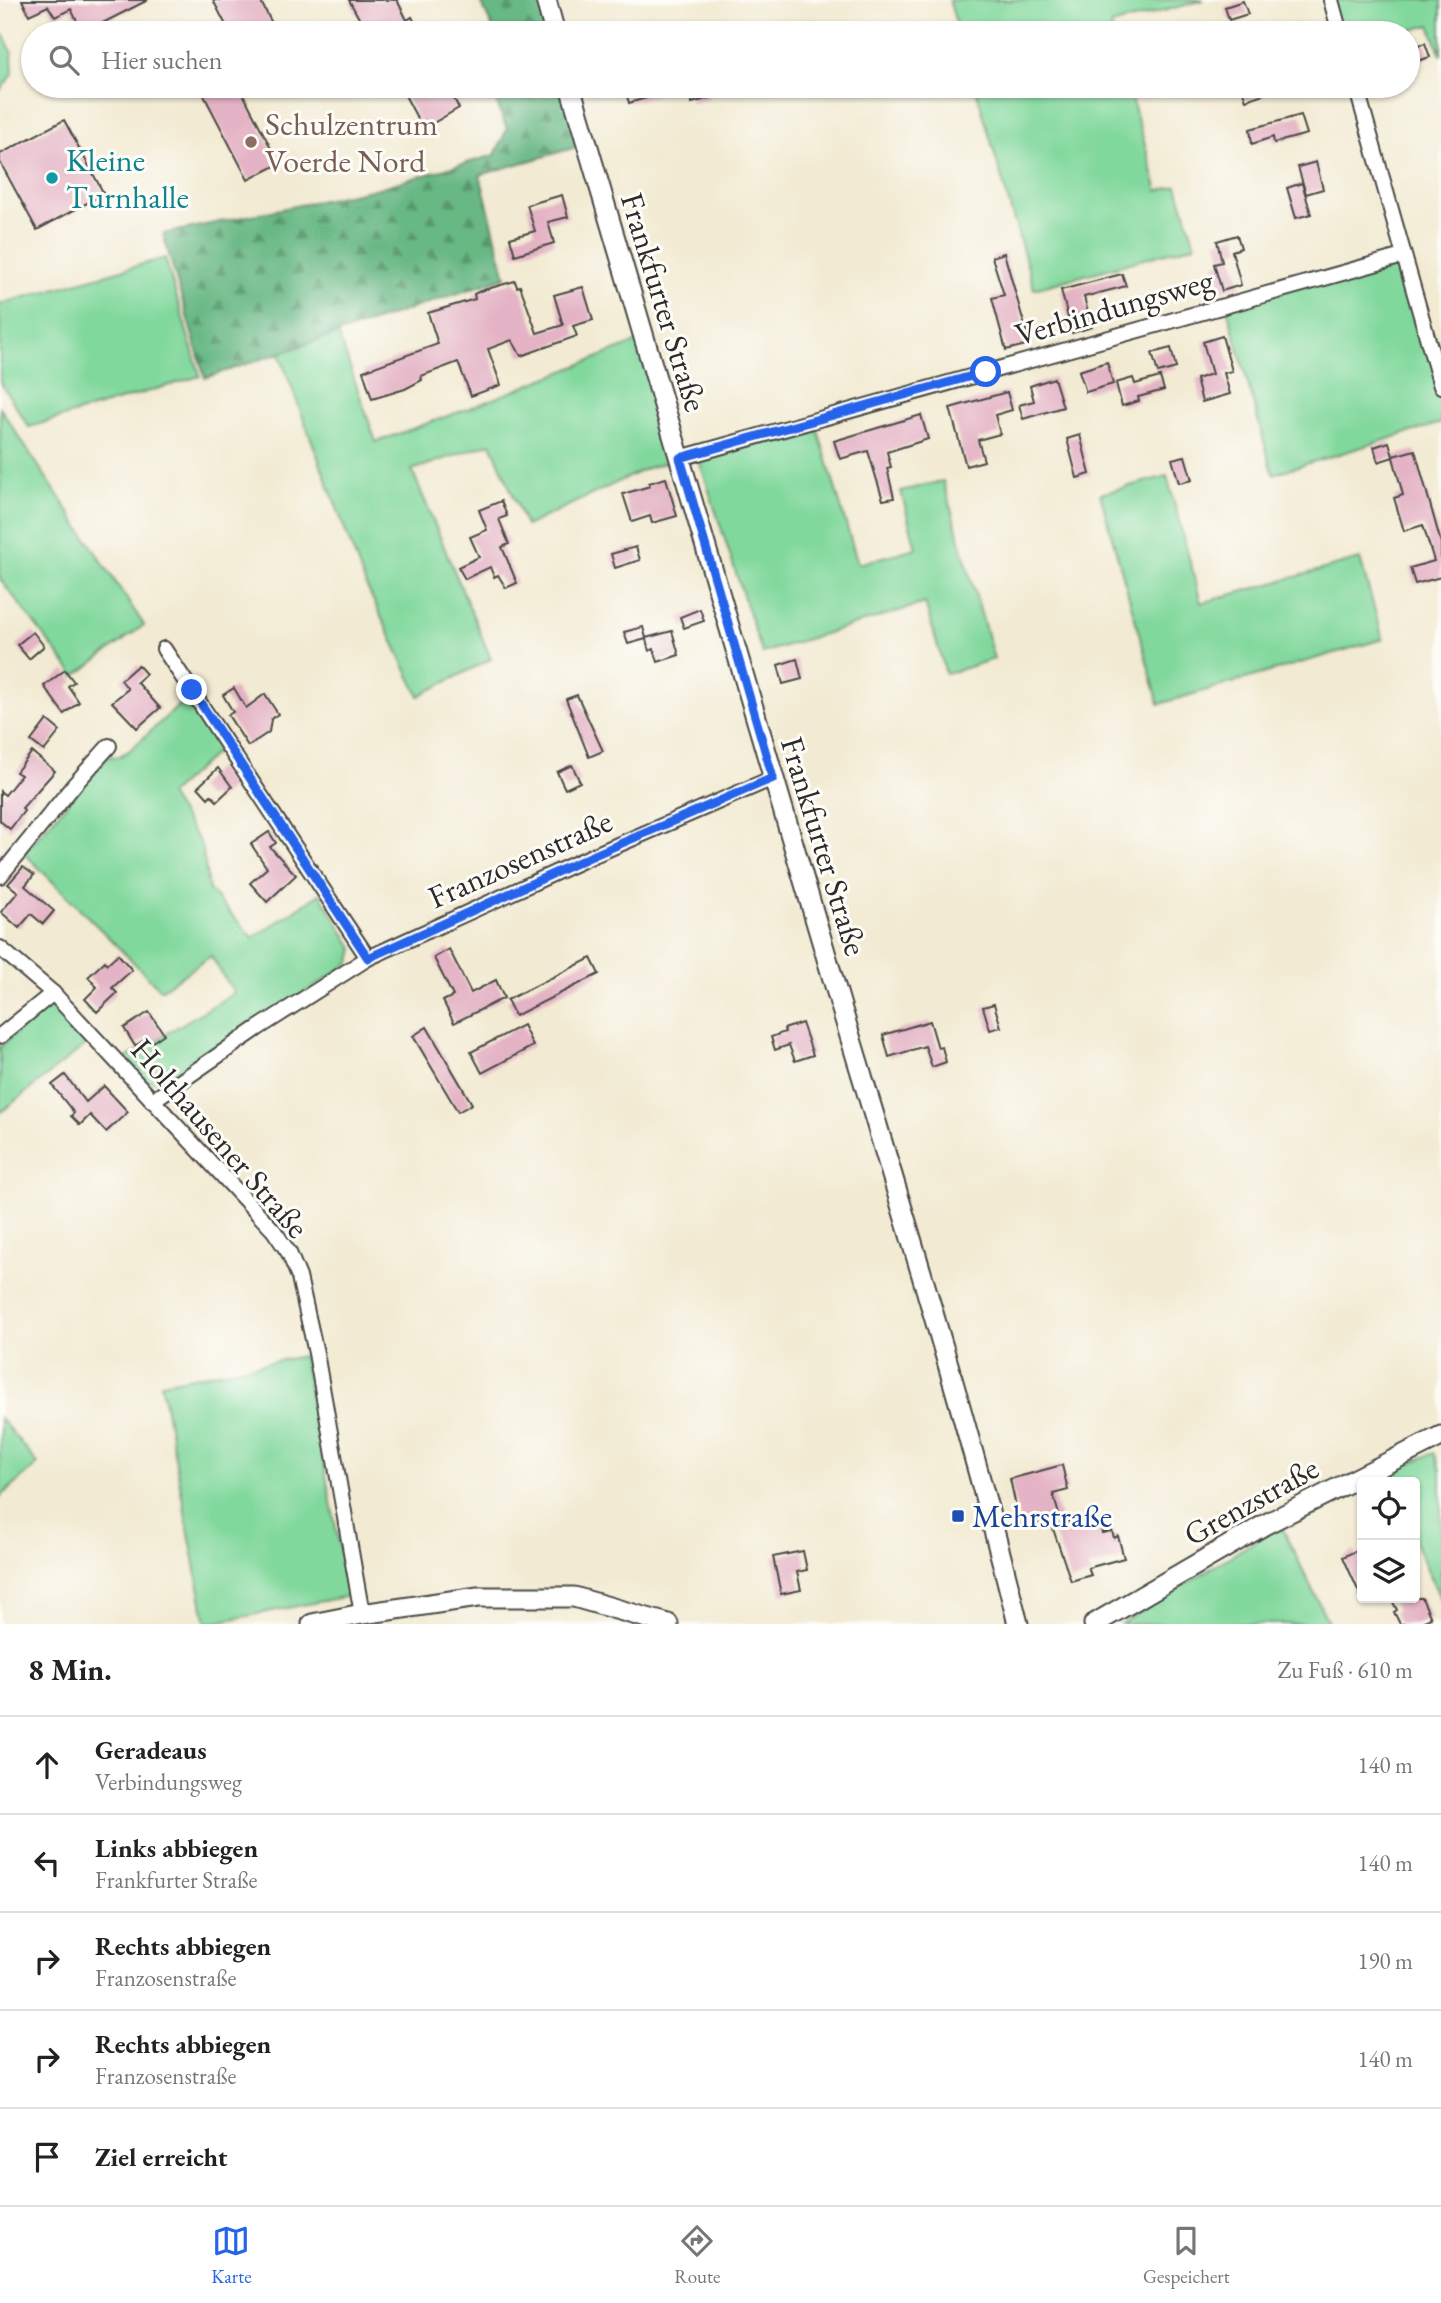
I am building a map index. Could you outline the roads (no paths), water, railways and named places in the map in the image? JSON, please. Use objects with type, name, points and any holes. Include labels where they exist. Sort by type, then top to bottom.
[{"type":"main road","points":[[546,0],[552,21]]},
{"type":"main road","name":"Frankfurter Straße","points":[[573,98],[642,340],[680,458],[909,1233],[1018,1624]]},
{"type":"main road","name":"Grenzstraße","points":[[1094,1624],[1264,1525],[1441,1436]]},
{"type":"main road","points":[[312,1624],[478,1597],[574,1597],[668,1624]]},
{"type":"street","points":[[1331,0],[1337,21]]},
{"type":"street","points":[[1359,98],[1441,386]]},
{"type":"street","name":"Verbindungsweg","points":[[680,458],[1403,256]]},
{"type":"street","points":[[164,649],[368,958]]},
{"type":"street","points":[[0,876],[109,746]]},
{"type":"street","name":"Franzosenstraße","points":[[152,1101],[258,1028],[368,958],[592,856],[773,778]]},
{"type":"street","name":"Holthausener Straße","points":[[0,947],[53,993],[274,1231],[289,1253],[299,1277],[316,1353],[362,1614]]},
{"type":"street","points":[[0,1036],[53,993]]},
{"type":"place","name":"Schulzentrum Voerde Nord","points":[[251,142]]},
{"type":"place","name":"Kleine Turnhalle","points":[[52,178]]},
{"type":"place","name":"Mehrstraße","points":[[958,1516]]}]
